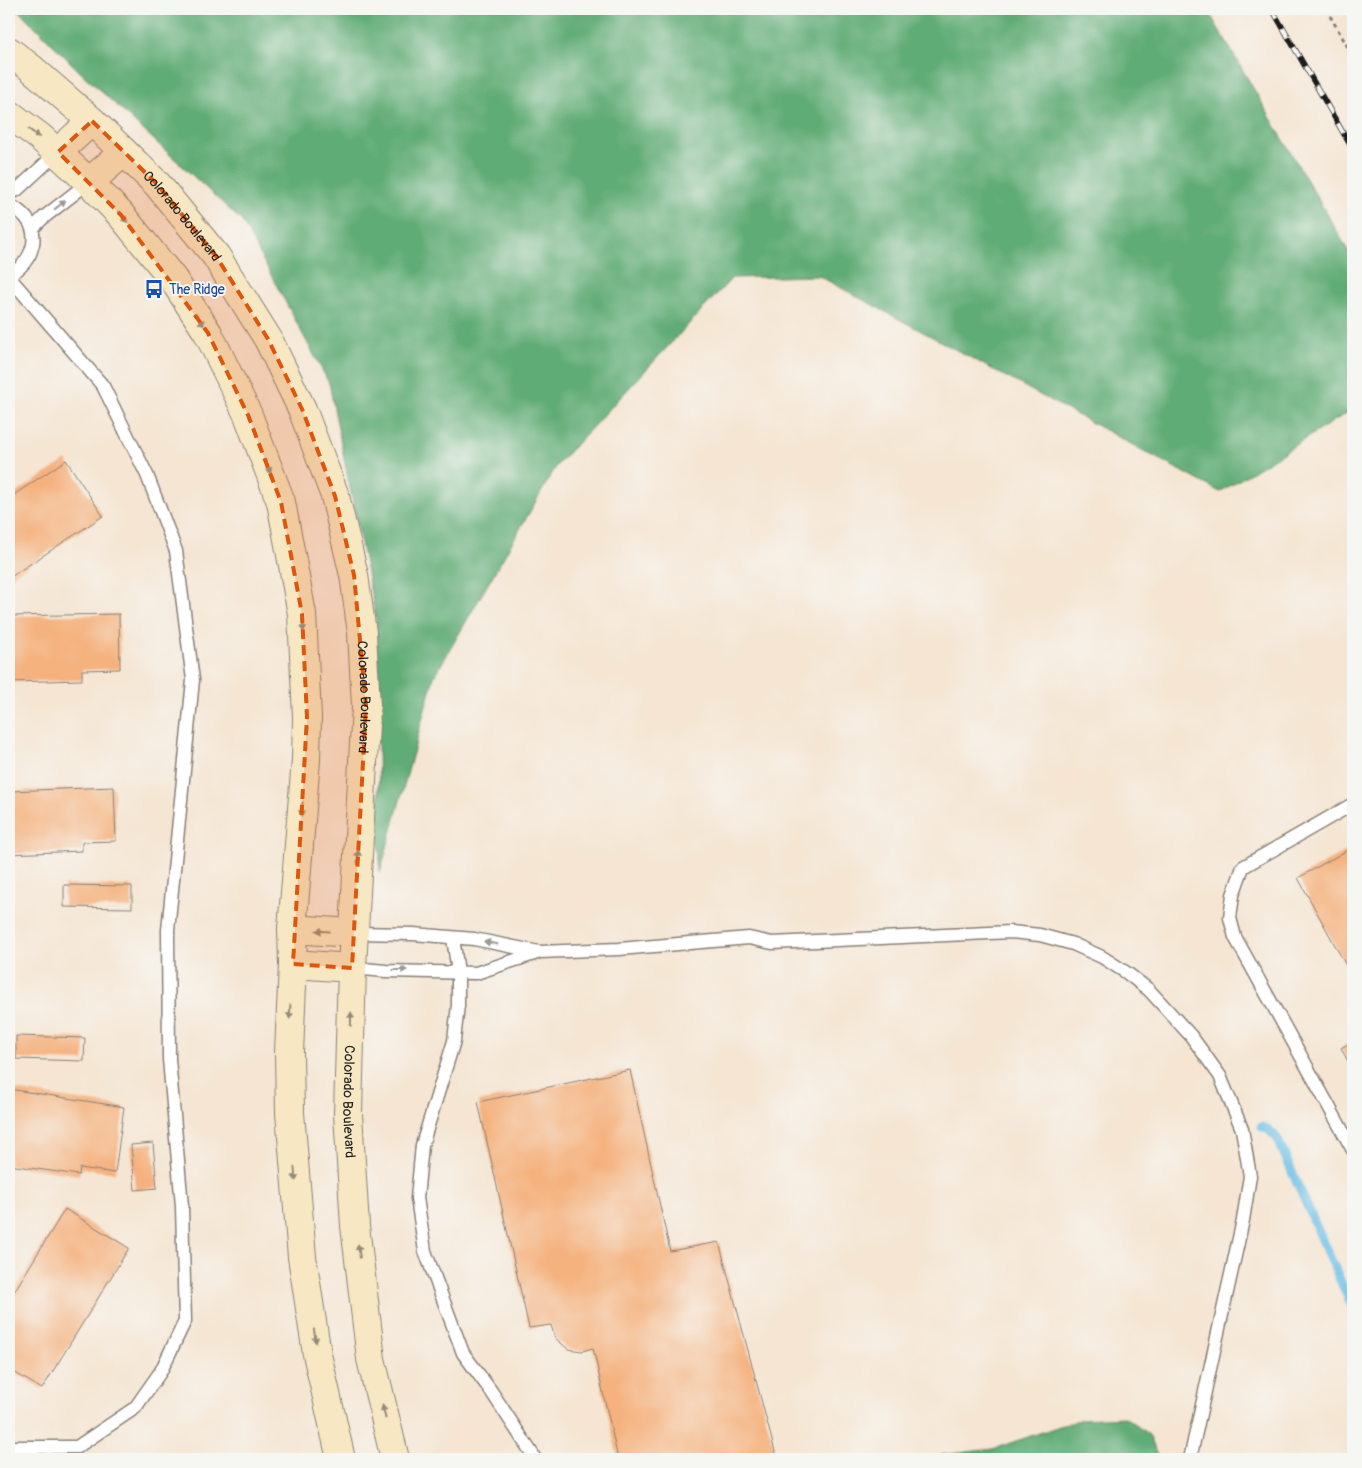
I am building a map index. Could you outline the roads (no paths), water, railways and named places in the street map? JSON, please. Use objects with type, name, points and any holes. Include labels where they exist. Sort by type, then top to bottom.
[{"type":"street","name":"Colorado Boulevard","points":[[9,51],[92,121],[157,184],[216,256],[268,339],[302,409],[335,496],[354,575],[362,633],[366,706],[353,933],[348,1114],[356,1226],[372,1359],[395,1459]]},
{"type":"street","points":[[9,114],[58,152],[90,182],[121,215],[172,279],[208,333],[248,415],[281,502],[302,614],[307,717],[306,760],[292,929],[293,964],[289,1052],[290,1114],[302,1257],[317,1354],[342,1459]]},
{"type":"street","points":[[58,152],[92,121]]},
{"type":"street","points":[[90,182],[124,152]]},
{"type":"street","points":[[292,929],[353,933]]},
{"type":"street","points":[[293,964],[352,968]]},
{"type":"lane","points":[[9,194],[17,190],[58,152]]},
{"type":"lane","points":[[32,229],[43,218],[90,182]]},
{"type":"lane","points":[[9,205],[19,210],[27,219],[32,229],[33,240],[32,252],[26,262],[9,276],[103,386],[147,475],[176,551],[193,680],[168,930],[169,1058],[182,1206],[185,1321],[161,1371],[135,1408],[76,1446],[9,1447]]},
{"type":"lane","points":[[1353,804],[1243,867],[1233,895],[1230,918],[1235,938],[1353,1150]]},
{"type":"lane","points":[[353,933],[413,934],[474,939],[539,952],[618,949],[749,938],[772,943],[1011,932],[1040,935],[1073,944],[1102,957],[1149,990],[1191,1036],[1220,1076],[1242,1129],[1250,1176],[1243,1220],[1190,1459]]},
{"type":"lane","points":[[454,938],[458,972],[458,1005],[454,1041],[422,1145],[417,1198],[425,1251],[463,1353],[491,1391],[533,1455]]},
{"type":"lane","points":[[352,968],[476,973],[539,952]]},
{"type":"lane","points":[[1195,1440],[1198,1459]]},
{"type":"waterway","points":[[1261,1127],[1268,1129],[1277,1138],[1353,1309]]},
{"type":"railway","points":[[1272,9],[1353,150]]},
{"type":"place","name":"The Ridge","points":[[154,289]]}]
